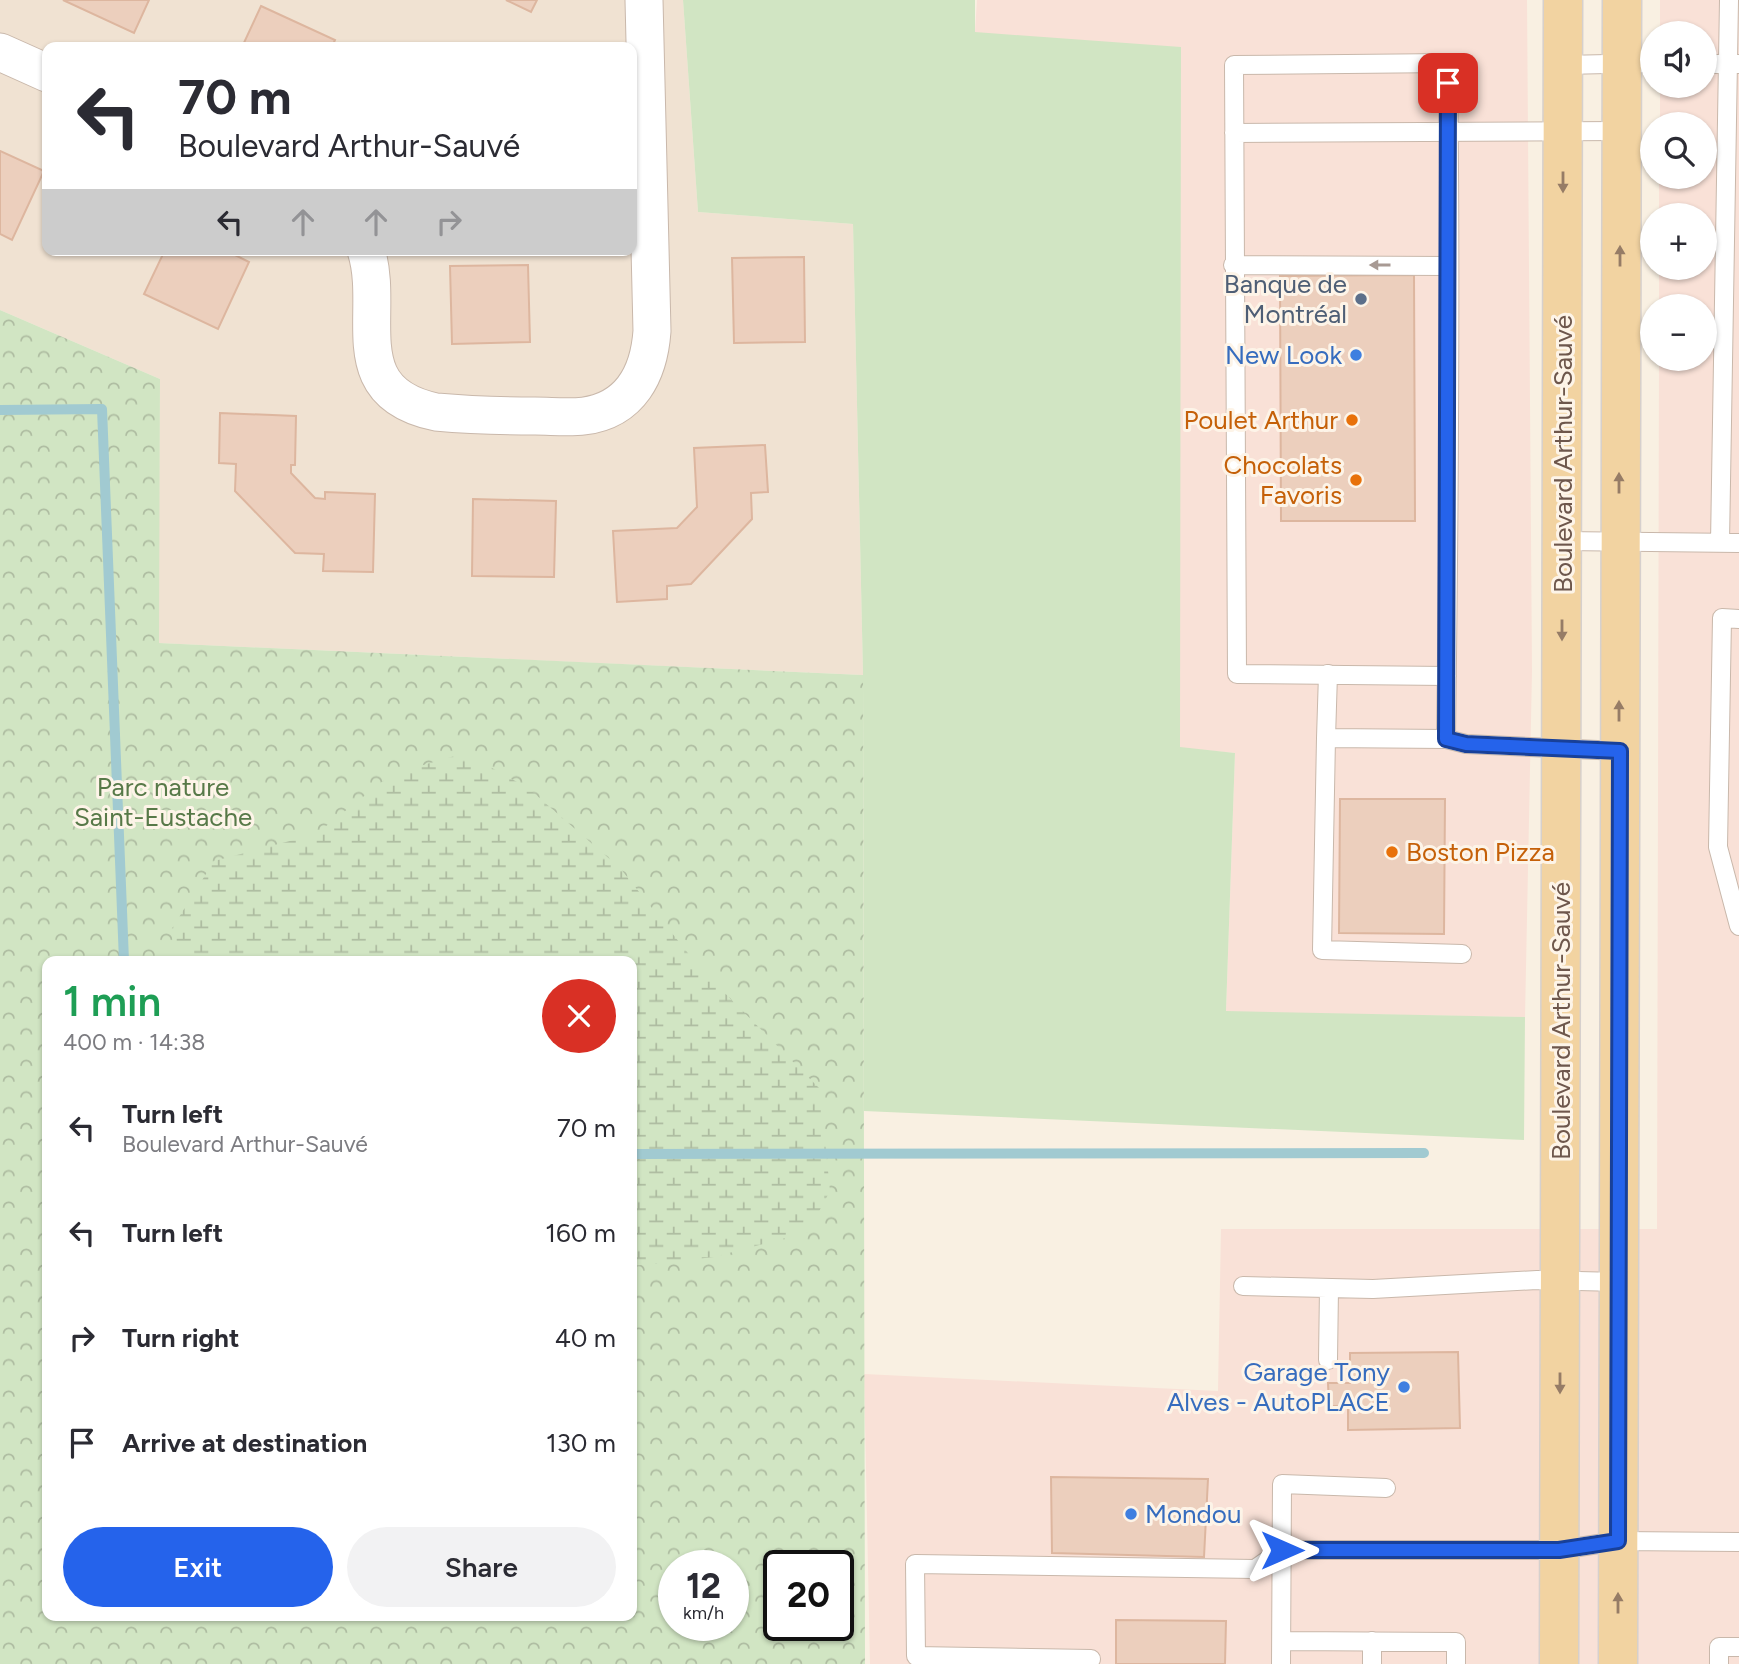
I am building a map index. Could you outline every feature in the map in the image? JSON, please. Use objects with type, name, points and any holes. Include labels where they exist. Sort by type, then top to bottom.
[{"type":"main road","name":"Boulevard Arthur-Sauvé","points":[[1559,1664],[1563,0]]},
{"type":"main road","points":[[1618,1664],[1621,131],[1637,64],[1622,0]]},
{"type":"street","points":[[367,256],[371,286],[370,331],[373,357],[384,382],[402,400],[424,410],[450,414],[570,417],[601,412],[627,396],[648,362],[652,331],[644,0]]},
{"type":"street","points":[[0,52],[42,71]]},
{"type":"lane","points":[[1720,543],[1733,64],[1729,0]]},
{"type":"lane","points":[[1446,739],[1447,676],[1448,63],[1234,65],[1237,674],[1447,676]]},
{"type":"lane","points":[[1564,65],[1637,64]]},
{"type":"lane","points":[[1234,133],[1621,131]]},
{"type":"lane","points":[[1233,265],[1448,266]]},
{"type":"lane","points":[[1562,541],[1739,543]]},
{"type":"lane","points":[[1739,619],[1722,618],[1718,847],[1731,869],[1739,926]]},
{"type":"lane","points":[[1328,674],[1322,950],[1462,954]]},
{"type":"lane","points":[[1326,738],[1446,739],[1466,744],[1620,751]]},
{"type":"lane","points":[[1243,1286],[1373,1289],[1560,1280],[1619,1282]]},
{"type":"lane","points":[[1328,1360],[1329,1288]]},
{"type":"lane","points":[[1282,1664],[1282,1484],[1386,1488]]},
{"type":"lane","points":[[1091,1659],[915,1661],[915,1564],[1255,1569],[1282,1550],[1559,1550],[1618,1541],[1739,1542]]},
{"type":"lane","points":[[1282,1641],[1456,1642],[1456,1664]]},
{"type":"lane","points":[[1372,1641],[1372,1664]]},
{"type":"lane","points":[[1719,1664],[1719,1647],[1739,1647]]},
{"type":"shaded area","points":[[0,0],[683,0],[698,212],[853,224],[863,675],[158,643],[160,379],[0,310]]},
{"type":"shaded area","points":[[977,0],[1527,0],[1532,671],[1525,1017],[1226,1012],[1235,753],[1180,748],[975,32]]},
{"type":"shaded area","points":[[1660,0],[1739,0],[1739,1664],[870,1664],[864,1374],[1218,1391],[1221,1229],[1657,1229],[1659,371],[1717,371],[1717,294],[1659,294],[1659,280],[1717,280],[1717,203],[1659,203],[1659,189],[1717,189],[1717,112],[1660,112],[1660,98],[1717,98],[1717,21],[1660,21]]},
{"type":"green space","points":[[683,0],[975,0],[975,32],[1181,47],[1180,747],[1235,753],[1226,1011],[1525,1017],[1524,1140],[864,1111],[863,675],[853,224],[698,212]]},
{"type":"green space","name":"Parc nature Saint-Eustache","points":[[0,310],[160,379],[159,643],[863,675],[865,1664],[0,1664]]},
{"type":"green space","points":[[465,753],[528,788],[620,868],[699,967],[820,1089],[830,1191],[808,1232],[714,1257],[637,1265],[637,956],[175,956],[171,930],[214,861],[316,834],[392,774]]},
{"type":"building","points":[[63,0],[149,0],[134,33]]},
{"type":"building","points":[[506,0],[537,0],[531,12]]},
{"type":"building","points":[[261,6],[335,40],[334,42],[244,42]]},
{"type":"building","points":[[0,151],[42,170],[42,175],[12,240],[0,234]]},
{"type":"building","points":[[162,256],[237,256],[249,262],[218,329],[144,294]]},
{"type":"building","points":[[804,257],[805,342],[734,343],[732,258]]},
{"type":"building","points":[[528,265],[530,342],[452,344],[450,266]]},
{"type":"building","points":[[1414,275],[1415,521],[1281,521],[1280,276]]},
{"type":"building","points":[[220,413],[296,416],[295,465],[291,465],[291,473],[315,498],[325,499],[325,492],[375,494],[373,572],[323,571],[324,554],[295,553],[235,491],[236,464],[219,463]]},
{"type":"building","points":[[765,445],[768,492],[751,493],[752,519],[691,584],[667,586],[667,599],[617,602],[613,531],[677,528],[697,507],[694,448]]},
{"type":"building","points":[[473,499],[556,501],[554,577],[472,576]]},
{"type":"building","points":[[1340,799],[1445,799],[1444,934],[1339,933]]},
{"type":"building","points":[[1458,1352],[1460,1428],[1348,1430],[1348,1406],[1329,1406],[1328,1383],[1350,1383],[1350,1353]]},
{"type":"building","points":[[1051,1477],[1208,1479],[1204,1557],[1052,1553]]},
{"type":"building","points":[[1116,1620],[1226,1621],[1225,1664],[1116,1664]]},
{"type":"waterway","points":[[0,410],[102,409],[124,956]]},
{"type":"waterway","points":[[637,1154],[1424,1153]]},
{"type":"place","name":"Banque de Montréal","points":[[1361,299]]},
{"type":"place","name":"New Look","points":[[1356,355]]},
{"type":"place","name":"Poulet Arthur","points":[[1352,420]]},
{"type":"place","name":"Chocolats Favoris","points":[[1356,480]]},
{"type":"place","name":"Boston Pizza","points":[[1392,852]]},
{"type":"place","name":"Garage Tony Alves - AutoPLACE","points":[[1404,1387]]},
{"type":"place","name":"Mondou","points":[[1131,1514]]},
{"type":"route","points":[[1282,1550],[1559,1550],[1618,1541],[1620,751],[1466,744],[1446,739],[1448,83]]}]
